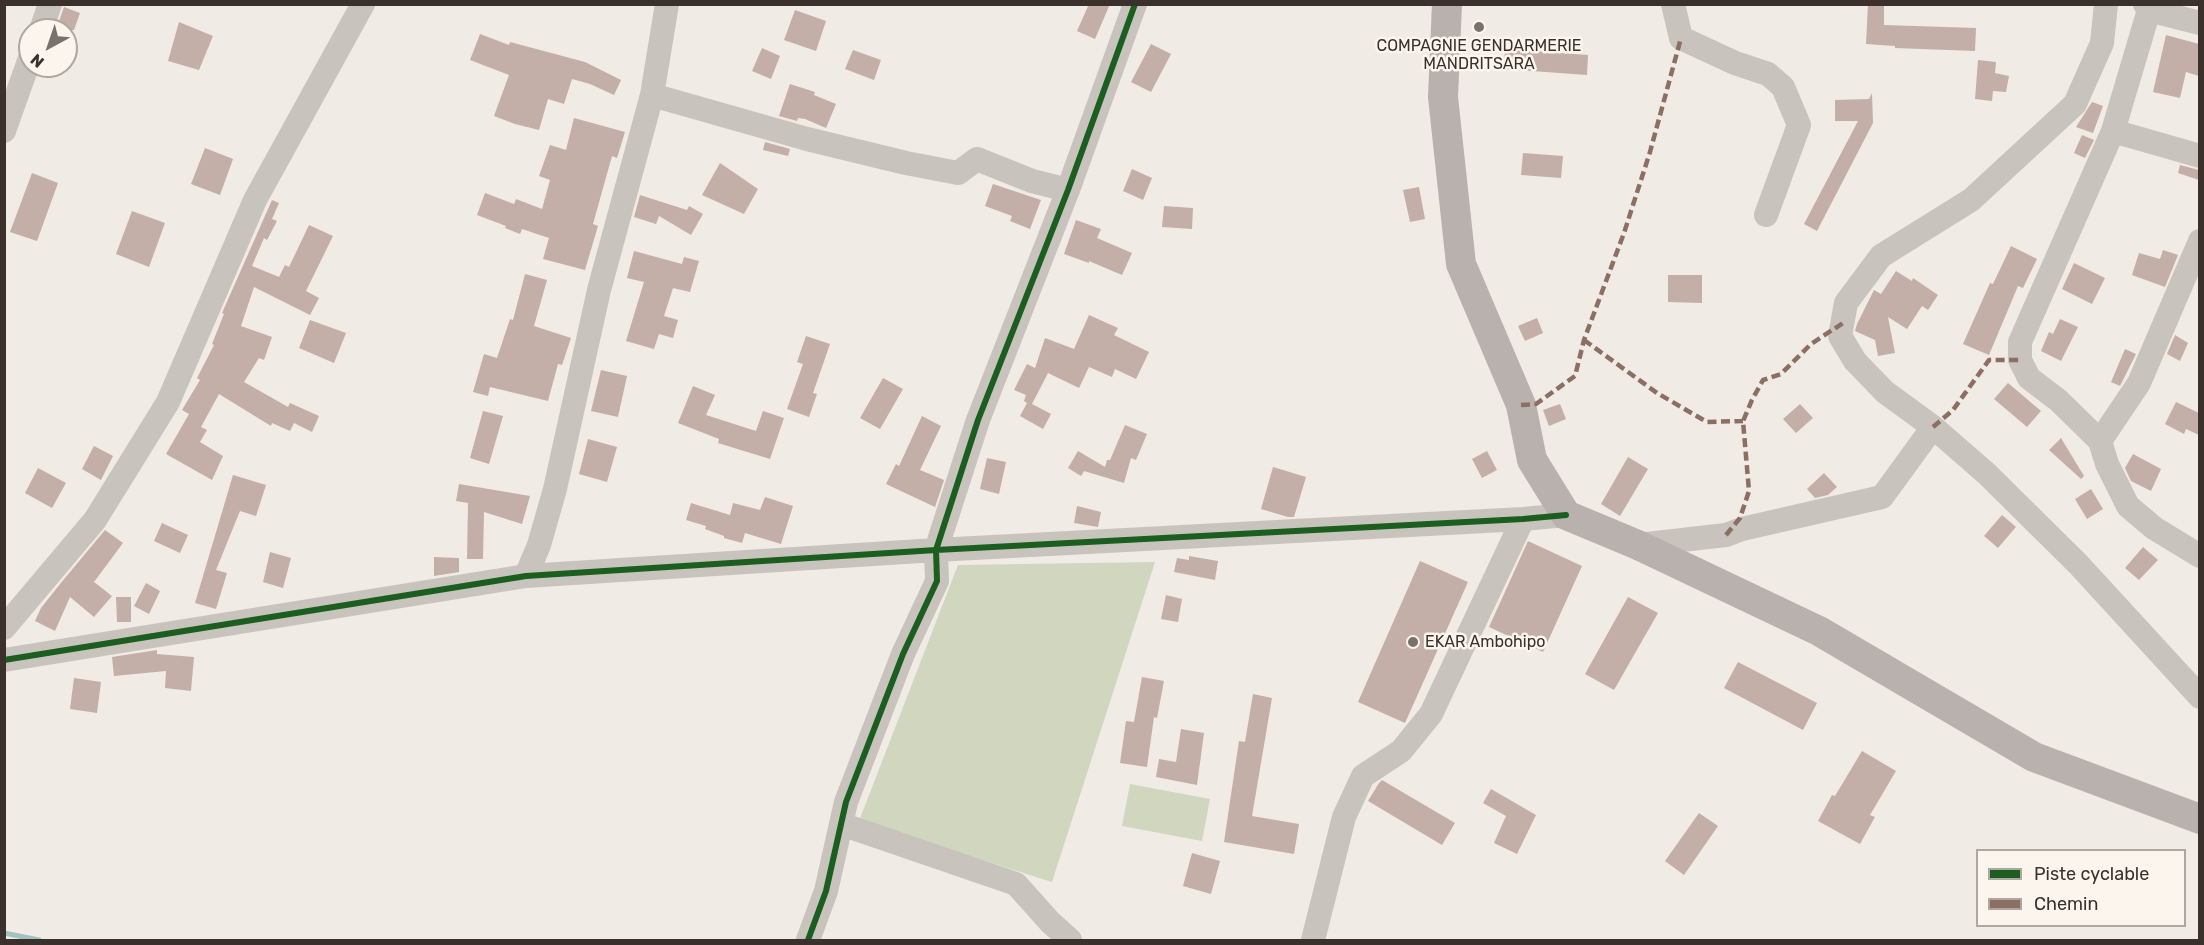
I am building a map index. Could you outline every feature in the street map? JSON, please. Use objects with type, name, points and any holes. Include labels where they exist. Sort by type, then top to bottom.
[{"type":"main road","points":[[1447,4],[1443,97],[1461,264],[1521,405],[1532,460],[1566,514],[1638,545],[1819,631],[2034,757],[2199,819]]},
{"type":"street","points":[[4,628],[95,520],[168,402],[255,200],[363,4]]},
{"type":"street","points":[[526,576],[540,545],[555,489],[599,290],[652,95],[667,4]]},
{"type":"street","points":[[808,940],[826,891],[846,802],[903,654],[937,581],[936,550],[978,420],[1068,190],[1135,4]]},
{"type":"street","points":[[1673,4],[1681,38],[1735,63],[1768,74],[1783,87],[1799,125],[1766,215]]},
{"type":"street","points":[[2106,4],[2102,43],[2075,104],[1971,200],[1881,256],[1846,303],[1840,336],[1855,361],[1885,393],[1933,427],[1987,474],[2079,565],[2199,697]]},
{"type":"street","points":[[2199,23],[2147,7],[2113,131],[2020,342],[2020,360],[2029,378],[2058,400],[2100,441],[2107,464],[2128,506],[2154,528],[2199,555]]},
{"type":"street","points":[[4,131],[23,78]]},
{"type":"street","points":[[652,95],[807,139],[916,165],[958,173],[977,159],[1032,181],[1068,190]]},
{"type":"street","points":[[2113,131],[2199,156]]},
{"type":"street","points":[[2100,441],[2139,383],[2199,241]]},
{"type":"street","points":[[1638,545],[1726,535],[1742,529],[1882,497],[1933,427]]},
{"type":"street","points":[[4,660],[526,576],[936,550],[1523,519],[1566,514]]},
{"type":"street","points":[[1313,940],[1344,817],[1363,776],[1401,751],[1431,714],[1523,519]]},
{"type":"street","points":[[841,824],[1016,884],[1050,922],[1070,940]]},
{"type":"green space","points":[[1155,562],[1052,882],[859,821],[958,565]]},
{"type":"green space","points":[[1130,784],[1210,799],[1202,841],[1122,826]]},
{"type":"building","points":[[1089,4],[1110,4],[1095,39],[1077,31]]},
{"type":"building","points":[[1868,4],[1884,4],[1884,25],[1976,28],[1975,51],[1895,48],[1895,46],[1866,44]]},
{"type":"building","points":[[64,7],[80,13],[78,19],[60,18]]},
{"type":"building","points":[[795,10],[826,21],[816,51],[784,40]]},
{"type":"building","points":[[179,22],[213,36],[199,70],[168,61]]},
{"type":"building","points":[[480,34],[509,45],[510,42],[585,62],[621,80],[614,95],[572,79],[564,104],[548,99],[539,130],[515,124],[494,116],[509,75],[470,60]]},
{"type":"building","points":[[2166,35],[2199,44],[2199,76],[2186,72],[2180,98],[2153,92]]},
{"type":"building","points":[[1151,44],[1171,54],[1151,92],[1131,82]]},
{"type":"building","points":[[762,48],[780,56],[771,79],[752,71]]},
{"type":"building","points":[[1505,49],[1588,55],[1587,75],[1504,69]]},
{"type":"building","points":[[853,50],[881,60],[874,80],[845,69]]},
{"type":"building","points":[[1978,60],[1996,62],[1995,73],[2009,76],[2006,92],[1993,91],[1992,101],[1975,99]]},
{"type":"building","points":[[790,84],[815,92],[814,95],[836,104],[826,128],[805,119],[798,118],[797,121],[779,116]]},
{"type":"building","points":[[1872,93],[1873,123],[1817,231],[1804,224],[1858,121],[1835,121],[1835,100],[1869,99]]},
{"type":"building","points":[[2092,102],[2103,106],[2093,133],[2076,127]]},
{"type":"building","points":[[574,118],[625,132],[617,158],[612,156],[593,224],[598,226],[585,270],[543,259],[549,238],[522,229],[520,234],[477,215],[485,193],[514,204],[516,199],[542,209],[550,180],[539,176],[550,145],[566,150]]},
{"type":"building","points":[[2082,135],[2094,140],[2085,158],[2074,153]]},
{"type":"building","points":[[765,142],[790,149],[788,156],[763,150]]},
{"type":"building","points":[[205,148],[233,159],[220,195],[191,184]]},
{"type":"building","points":[[1523,153],[1563,156],[1561,178],[1521,175]]},
{"type":"building","points":[[720,163],[758,189],[744,214],[702,195]]},
{"type":"building","points":[[2180,165],[2199,170],[2199,180],[2178,173]]},
{"type":"building","points":[[1132,169],[1152,178],[1143,200],[1123,191]]},
{"type":"building","points":[[32,173],[58,183],[37,241],[10,232]]},
{"type":"building","points":[[993,184],[1041,200],[1030,229],[1010,221],[1012,216],[985,206]]},
{"type":"building","points":[[1419,187],[1425,219],[1410,222],[1403,190]]},
{"type":"building","points":[[640,195],[687,210],[689,206],[703,214],[691,235],[659,216],[656,224],[634,217]]},
{"type":"building","points":[[272,200],[279,203],[272,219],[277,221],[267,240],[264,238],[252,266],[279,277],[285,265],[289,267],[309,225],[333,236],[306,291],[319,298],[310,315],[254,287],[241,326],[272,337],[264,360],[259,358],[244,382],[288,407],[290,403],[319,416],[312,432],[294,423],[290,431],[272,423],[271,426],[219,394],[201,427],[207,430],[200,442],[223,456],[212,480],[166,454],[189,414],[182,410],[200,380],[197,378],[214,345],[212,344],[224,314],[222,313]]},
{"type":"building","points":[[1164,206],[1193,208],[1192,229],[1162,227]]},
{"type":"building","points":[[132,211],[165,223],[149,267],[116,254]]},
{"type":"building","points":[[1076,220],[1101,229],[1097,238],[1132,253],[1122,275],[1089,261],[1089,263],[1064,254]]},
{"type":"building","points":[[2011,246],[2037,259],[2023,288],[2018,286],[1989,355],[1963,344],[1990,283],[1993,284]]},
{"type":"building","points":[[2163,250],[2178,255],[2165,287],[2132,275],[2139,253],[2160,259]]},
{"type":"building","points":[[634,251],[682,264],[684,257],[699,261],[690,292],[673,288],[664,316],[678,320],[673,338],[659,334],[654,349],[626,341],[644,282],[627,278]]},
{"type":"building","points":[[2074,263],[2105,278],[2092,304],[2062,289]]},
{"type":"building","points":[[1896,271],[1912,281],[1913,278],[1938,295],[1928,310],[1922,306],[1907,329],[1888,317],[1895,353],[1878,356],[1875,340],[1855,331],[1874,290],[1881,294]]},
{"type":"building","points":[[525,274],[547,280],[534,326],[571,338],[562,365],[558,364],[548,401],[490,387],[488,396],[473,392],[484,354],[497,358],[510,319],[513,320]]},
{"type":"building","points":[[1668,275],[1702,275],[1702,303],[1668,302]]},
{"type":"building","points":[[1089,315],[1118,328],[1114,335],[1149,352],[1136,379],[1115,369],[1112,377],[1089,367],[1079,388],[1048,373],[1032,404],[1051,414],[1043,429],[1020,416],[1027,403],[1024,401],[1026,395],[1014,390],[1027,364],[1035,368],[1045,338],[1074,349]]},
{"type":"building","points":[[1537,318],[1543,333],[1525,341],[1518,326]]},
{"type":"building","points":[[2060,319],[2078,327],[2061,361],[2041,351],[2049,332],[2053,334]]},
{"type":"building","points":[[310,320],[346,333],[334,363],[299,348]]},
{"type":"building","points":[[2175,335],[2188,343],[2180,361],[2167,354]]},
{"type":"building","points":[[806,336],[830,344],[813,393],[817,394],[809,417],[787,409],[803,364],[797,362]]},
{"type":"building","points":[[2125,349],[2136,354],[2120,386],[2111,382]]},
{"type":"building","points":[[601,370],[627,376],[618,417],[591,411]]},
{"type":"building","points":[[883,378],[903,389],[880,429],[860,418]]},
{"type":"building","points":[[2008,383],[2041,411],[2027,427],[1994,399]]},
{"type":"building","points":[[693,386],[715,395],[706,415],[756,431],[763,411],[784,418],[770,459],[718,443],[719,439],[678,423]]},
{"type":"building","points":[[2176,402],[2199,413],[2199,435],[2186,429],[2184,434],[2165,424]]},
{"type":"building","points":[[1560,404],[1566,419],[1549,426],[1543,410]]},
{"type":"building","points":[[1800,404],[1813,418],[1796,433],[1783,419]]},
{"type":"building","points":[[483,411],[503,416],[489,464],[470,458]]},
{"type":"building","points":[[922,416],[941,426],[920,470],[944,480],[935,507],[886,484],[896,464],[899,466]]},
{"type":"building","points":[[1125,425],[1147,434],[1136,460],[1131,458],[1124,483],[1084,471],[1081,476],[1068,468],[1078,451],[1105,467]]},
{"type":"building","points":[[2061,438],[2084,476],[2081,479],[2049,450]]},
{"type":"building","points":[[588,439],[617,447],[607,482],[579,474]]},
{"type":"building","points":[[94,446],[113,456],[101,480],[82,469]]},
{"type":"building","points":[[1487,451],[1497,470],[1482,478],[1472,459]]},
{"type":"building","points":[[2133,454],[2161,469],[2151,491],[2131,481],[2125,468]]},
{"type":"building","points":[[1628,457],[1648,469],[1620,516],[1601,504]]},
{"type":"building","points":[[987,458],[1006,462],[999,494],[980,489]]},
{"type":"building","points":[[1273,467],[1306,477],[1294,517],[1261,509]]},
{"type":"building","points":[[38,468],[66,483],[52,508],[25,493]]},
{"type":"building","points":[[1824,473],[1837,487],[1828,495],[1815,498],[1807,489]]},
{"type":"building","points":[[233,475],[266,485],[256,516],[240,511],[216,570],[227,573],[216,609],[195,603]]},
{"type":"building","points":[[459,484],[530,496],[522,524],[484,512],[483,559],[467,559],[468,503],[456,501]]},
{"type":"building","points":[[2091,489],[2103,509],[2087,519],[2075,499]]},
{"type":"building","points":[[765,497],[793,506],[781,544],[745,533],[742,543],[724,538],[724,536],[705,529],[706,526],[686,520],[691,503],[730,515],[733,503],[760,510]]},
{"type":"building","points":[[1077,506],[1101,512],[1098,527],[1074,523]]},
{"type":"building","points":[[2002,515],[2016,527],[1998,548],[1984,536]]},
{"type":"building","points":[[162,523],[188,535],[180,553],[154,541]]},
{"type":"building","points":[[105,530],[123,543],[94,582],[112,596],[94,617],[70,597],[55,631],[35,621],[41,608]]},
{"type":"building","points":[[1528,541],[1582,566],[1543,652],[1489,627]]},
{"type":"building","points":[[2143,547],[2158,560],[2139,580],[2125,568]]},
{"type":"building","points":[[270,552],[291,558],[283,588],[263,582]]},
{"type":"building","points":[[1189,556],[1218,561],[1215,580],[1174,572],[1177,558],[1189,560]]},
{"type":"building","points":[[434,557],[459,558],[459,572],[434,576]]},
{"type":"building","name":"EKAR Ambohipo","points":[[1420,561],[1468,582],[1405,723],[1358,702]]},
{"type":"building","points":[[146,583],[160,591],[149,614],[134,606]]},
{"type":"building","points":[[1166,595],[1182,599],[1178,622],[1161,619]]},
{"type":"building","points":[[116,597],[131,597],[131,622],[117,622]]},
{"type":"building","points":[[1628,597],[1658,613],[1614,690],[1585,674]]},
{"type":"building","points":[[157,650],[157,654],[194,657],[191,691],[165,688],[166,671],[114,676],[112,657]]},
{"type":"building","points":[[1738,662],[1817,703],[1803,730],[1724,688]]},
{"type":"building","points":[[1142,677],[1164,681],[1157,718],[1154,717],[1147,767],[1120,763],[1126,721],[1134,722]]},
{"type":"building","points":[[74,678],[101,682],[97,713],[70,709]]},
{"type":"building","points":[[1253,694],[1272,698],[1252,816],[1299,824],[1294,854],[1224,842],[1239,741],[1245,742]]},
{"type":"building","points":[[1181,729],[1204,733],[1197,785],[1156,777],[1159,759],[1176,762]]},
{"type":"building","points":[[1862,751],[1896,771],[1870,815],[1875,817],[1860,844],[1818,821],[1832,795],[1835,796]]},
{"type":"building","points":[[1382,780],[1455,823],[1442,845],[1368,801]]},
{"type":"building","points":[[1491,789],[1536,815],[1517,854],[1494,843],[1506,816],[1483,803]]},
{"type":"building","points":[[1699,813],[1718,826],[1684,875],[1665,861]]},
{"type":"building","points":[[1192,853],[1220,861],[1211,894],[1183,886]]},
{"type":"waterway","points":[[4,933],[39,940]]},
{"type":"marked path","points":[[1521,405],[1536,404],[1575,376],[1584,340],[1624,233],[1650,152],[1681,38]]},
{"type":"marked path","points":[[1726,535],[1740,518],[1749,491],[1743,421],[1763,380],[1781,374],[1811,344],[1843,323]]},
{"type":"marked path","points":[[1584,340],[1657,393],[1707,422],[1743,421]]},
{"type":"marked path","points":[[1933,427],[1953,410],[1989,360],[2020,360]]},
{"type":"cycle path","points":[[808,940],[826,891],[846,802],[903,654],[937,581],[936,550],[978,420],[1068,190],[1135,4]]},
{"type":"cycle path","points":[[4,660],[526,576],[936,550],[1566,515]]},
{"type":"place","name":"COMPAGNIE GENDARMERIE MANDRITSARA","points":[[1479,27]]},
{"type":"place","name":"EKAR Ambohipo","points":[[1413,642]]}]
